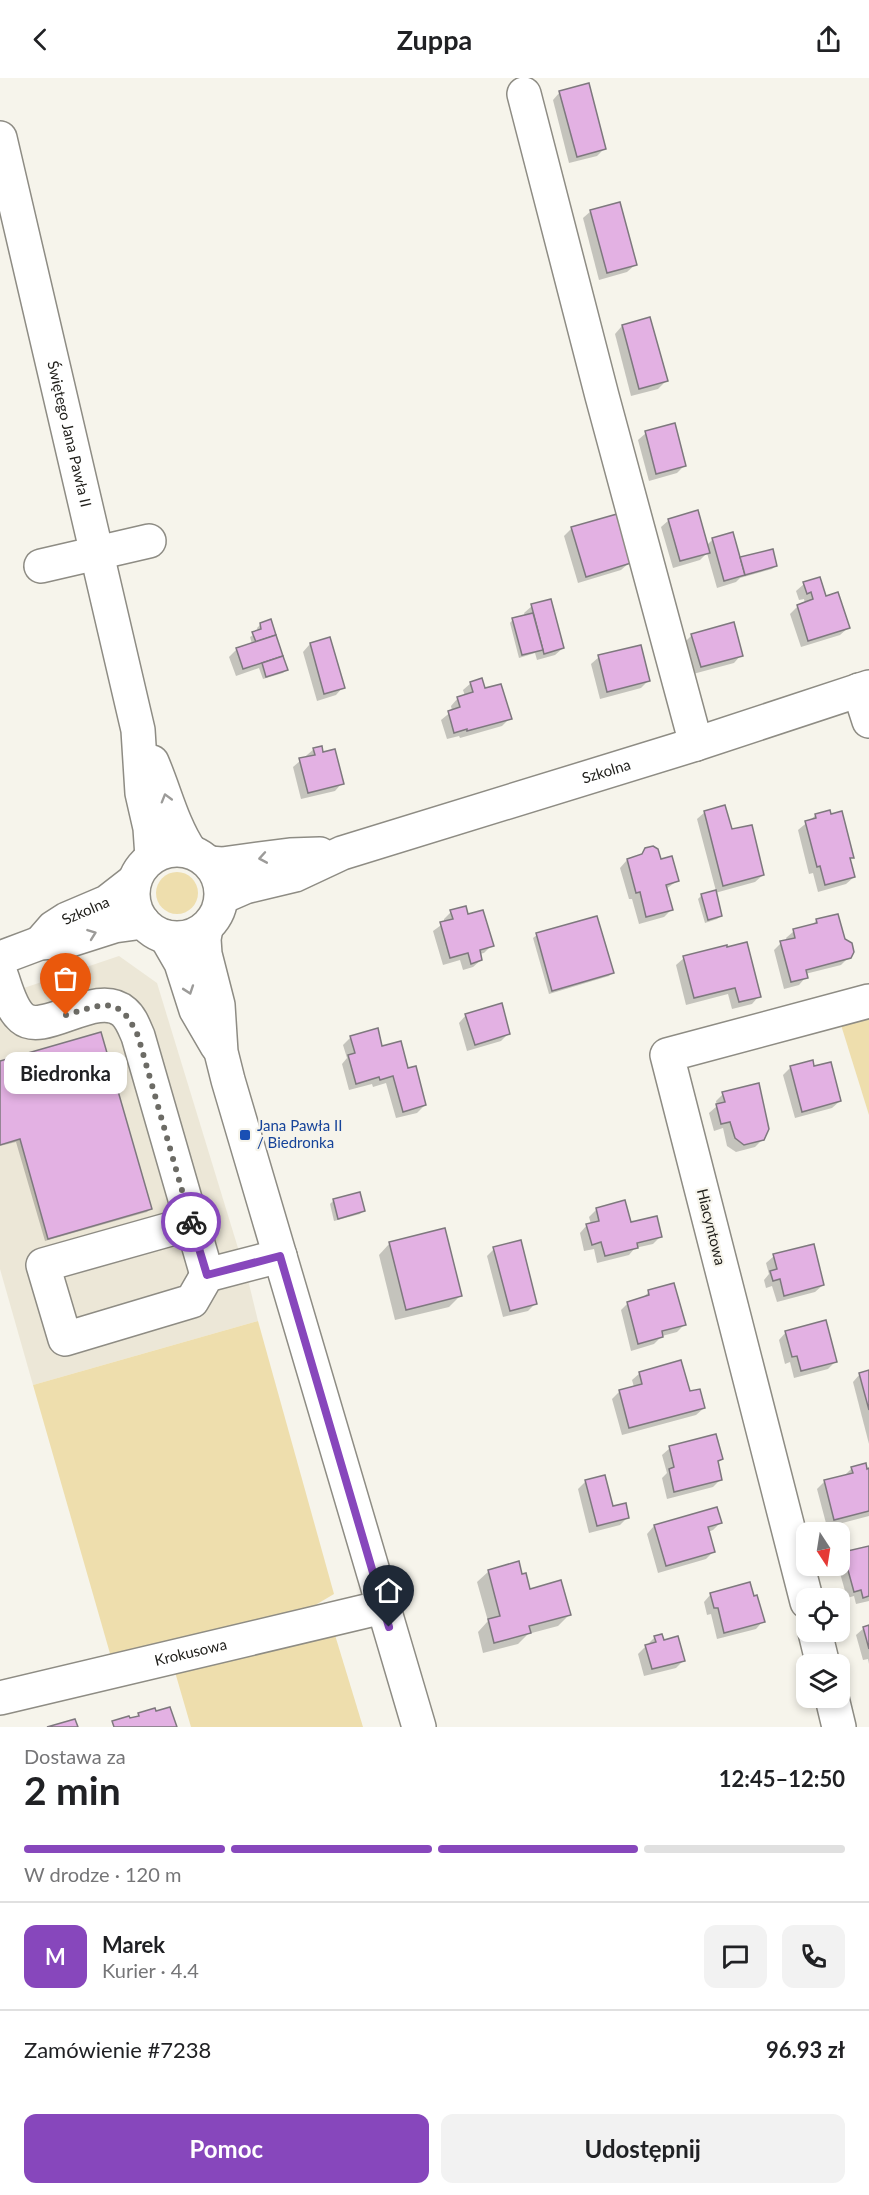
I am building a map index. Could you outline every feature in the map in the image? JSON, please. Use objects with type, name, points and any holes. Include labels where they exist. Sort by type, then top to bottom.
[{"type":"street","points":[[524,94],[599,385],[696,744]]},
{"type":"street","name":"Świętego Jana Pawła II","points":[[0,138],[138,730],[142,793],[150,828],[143,869]]},
{"type":"street","points":[[41,566],[149,541]]},
{"type":"street","points":[[864,689],[869,721]]},
{"type":"street","name":"Szkolna","points":[[222,897],[245,887],[295,875],[342,853],[696,744],[864,689]]},
{"type":"street","name":"Świętego Jana Pawła II","points":[[138,730],[163,787],[180,836],[200,857]]},
{"type":"street","points":[[221,1052],[196,1010],[181,963],[134,903],[132,896],[143,869],[164,851],[177,849],[200,857],[216,873],[221,885],[222,897],[219,909],[206,928],[204,939],[205,954],[218,1005],[221,1052],[419,1727]]},
{"type":"street","name":"Szkolna","points":[[200,857],[232,863],[290,855],[342,853]]},
{"type":"street","name":"Szkolna","points":[[40,943],[53,928],[107,902],[143,869]]},
{"type":"street","name":"Szkolna","points":[[0,958],[40,943],[74,940],[114,926],[154,930]]},
{"type":"street","points":[[154,930],[180,938],[194,935],[206,928]]},
{"type":"street","points":[[0,972],[15,1011],[28,1022],[39,1023],[99,1005],[109,1005],[125,1012],[138,1036],[207,1275]]},
{"type":"street","name":"Hiacyntowa","points":[[803,1588],[667,1055],[869,1001]]},
{"type":"street","points":[[192,1222],[43,1265],[64,1338],[192,1301],[207,1275],[280,1256]]},
{"type":"street","name":"Krokusowa","points":[[0,1698],[383,1607]]},
{"type":"street","points":[[834,1708],[839,1727]]},
{"type":"shaded area","points":[[177,872],[192,878],[198,893],[192,908],[177,914],[162,908],[156,893],[162,878]]},
{"type":"shaded area","points":[[119,956],[157,983],[249,1284],[258,1321],[33,1385],[0,1269],[0,996]]},
{"type":"shaded area","points":[[869,1017],[869,1115],[841,1025]]},
{"type":"shaded area","points":[[258,1321],[334,1594],[307,1610],[111,1657],[33,1385]]},
{"type":"shaded area","points":[[335,1635],[363,1727],[191,1727],[175,1672]]},
{"type":"building","points":[[589,83],[606,149],[577,157],[559,91]]},
{"type":"building","points":[[620,202],[637,265],[607,273],[590,210]]},
{"type":"building","points":[[650,317],[668,381],[639,389],[622,325]]},
{"type":"building","points":[[675,423],[686,466],[656,474],[645,431]]},
{"type":"building","points":[[698,510],[710,553],[680,561],[668,519]]},
{"type":"building","points":[[617,514],[631,563],[586,577],[571,527]]},
{"type":"building","points":[[733,532],[745,575],[724,581],[712,538]]},
{"type":"building","points":[[773,549],[777,566],[745,575],[740,557]]},
{"type":"building","points":[[820,577],[826,596],[838,592],[850,628],[808,641],[797,605],[813,599],[811,592],[807,594],[803,582]]},
{"type":"building","points":[[551,599],[564,648],[544,654],[531,604]]},
{"type":"building","points":[[533,613],[543,650],[522,655],[512,618]]},
{"type":"building","points":[[271,619],[276,635],[256,642],[252,632],[261,629],[260,623]]},
{"type":"building","points":[[734,622],[743,656],[701,667],[691,634]]},
{"type":"building","points":[[276,635],[283,656],[243,669],[236,648]]},
{"type":"building","points":[[330,637],[345,688],[324,694],[310,643]]},
{"type":"building","points":[[641,645],[650,681],[607,692],[598,655]]},
{"type":"building","points":[[283,656],[288,670],[266,677],[262,663]]},
{"type":"building","points":[[482,678],[485,688],[501,684],[512,719],[454,733],[448,711],[460,707],[457,697],[473,692],[470,682]]},
{"type":"building","points":[[322,746],[323,752],[335,749],[344,784],[308,793],[299,758],[315,755],[313,748]]},
{"type":"building","points":[[725,805],[732,829],[752,825],[764,875],[723,886],[704,811]]},
{"type":"building","points":[[830,810],[831,814],[842,811],[854,858],[850,858],[855,877],[825,885],[820,866],[817,867],[805,821],[816,818],[815,814]]},
{"type":"building","points":[[653,846],[658,849],[661,859],[672,856],[679,881],[666,885],[673,910],[646,917],[640,892],[636,893],[627,859],[642,854],[645,848]]},
{"type":"building","points":[[716,890],[722,916],[708,920],[701,894]]},
{"type":"building","points":[[466,906],[468,914],[483,910],[494,946],[480,950],[482,960],[471,964],[468,953],[450,958],[440,922],[453,919],[450,910]]},
{"type":"building","points":[[838,914],[845,939],[852,943],[854,952],[851,958],[806,970],[808,978],[791,982],[780,941],[795,938],[793,929],[817,923],[816,919]]},
{"type":"building","points":[[597,916],[614,973],[552,991],[536,933]]},
{"type":"building","points":[[747,942],[761,997],[739,1002],[735,988],[694,998],[683,956]]},
{"type":"building","points":[[502,1003],[510,1034],[475,1045],[465,1014]]},
{"type":"building","points":[[378,1028],[382,1046],[401,1041],[408,1068],[416,1066],[426,1105],[403,1112],[393,1076],[380,1080],[379,1077],[356,1084],[348,1055],[355,1053],[350,1036]]},
{"type":"building","points":[[101,1032],[152,1209],[48,1239],[20,1139],[0,1145],[0,1061]]},
{"type":"building","points":[[813,1060],[814,1066],[831,1062],[841,1101],[802,1112],[790,1066]]},
{"type":"building","points":[[759,1083],[769,1129],[764,1140],[744,1145],[735,1138],[730,1122],[721,1124],[716,1104],[725,1102],[722,1092]]},
{"type":"building","points":[[360,1192],[365,1211],[338,1219],[333,1199]]},
{"type":"building","points":[[625,1200],[631,1222],[657,1216],[662,1237],[637,1243],[638,1248],[605,1256],[601,1242],[592,1245],[586,1224],[599,1221],[596,1208]]},
{"type":"building","points":[[445,1228],[462,1296],[406,1310],[389,1242]]},
{"type":"building","points":[[521,1240],[537,1304],[510,1311],[493,1247]]},
{"type":"building","points":[[814,1244],[824,1285],[784,1296],[780,1279],[773,1281],[770,1271],[777,1269],[773,1254]]},
{"type":"building","points":[[674,1283],[686,1325],[662,1331],[663,1337],[638,1344],[627,1302],[649,1295],[648,1290]]},
{"type":"building","points":[[826,1320],[837,1362],[801,1371],[797,1356],[792,1357],[785,1331]]},
{"type":"building","points":[[681,1360],[690,1391],[700,1389],[705,1408],[629,1428],[619,1390],[642,1384],[639,1372]]},
{"type":"building","points":[[869,1370],[869,1410],[859,1373]]},
{"type":"building","points":[[716,1434],[723,1459],[718,1461],[722,1480],[674,1492],[669,1469],[674,1467],[669,1446]]},
{"type":"building","points":[[866,1463],[867,1469],[869,1468],[869,1511],[834,1520],[824,1480],[853,1473],[851,1467]]},
{"type":"building","points":[[605,1475],[613,1506],[626,1503],[629,1518],[597,1526],[585,1480]]},
{"type":"building","points":[[717,1507],[722,1523],[708,1527],[715,1552],[666,1566],[654,1525]]},
{"type":"building","points":[[869,1546],[869,1596],[863,1598],[861,1590],[854,1592],[850,1576],[850,1550]]},
{"type":"building","points":[[519,1561],[522,1574],[526,1573],[530,1589],[561,1580],[571,1615],[529,1626],[531,1633],[494,1643],[488,1619],[500,1616],[488,1570]]},
{"type":"building","points":[[750,1582],[754,1596],[757,1595],[765,1622],[724,1633],[718,1608],[714,1608],[710,1593]]},
{"type":"building","points":[[869,1625],[869,1649],[863,1627]]},
{"type":"building","points":[[662,1634],[664,1640],[678,1636],[685,1661],[652,1669],[645,1645],[656,1642],[654,1636]]},
{"type":"building","points":[[170,1707],[177,1727],[114,1727],[112,1721],[129,1716],[130,1718],[139,1716],[138,1713],[155,1708],[156,1711]]},
{"type":"building","points":[[75,1719],[78,1727],[47,1727]]},
{"type":"way so far","points":[[66,1015],[99,1005],[109,1005],[125,1012],[131,1020],[138,1036],[191,1222]]},
{"type":"place","name":"Biedronka","points":[[66,1015]]},
{"type":"place","name":"Jana Pawła II / Biedronka","points":[[245,1135]]},
{"type":"route","points":[[191,1222],[207,1275],[280,1256],[389,1627]]}]
